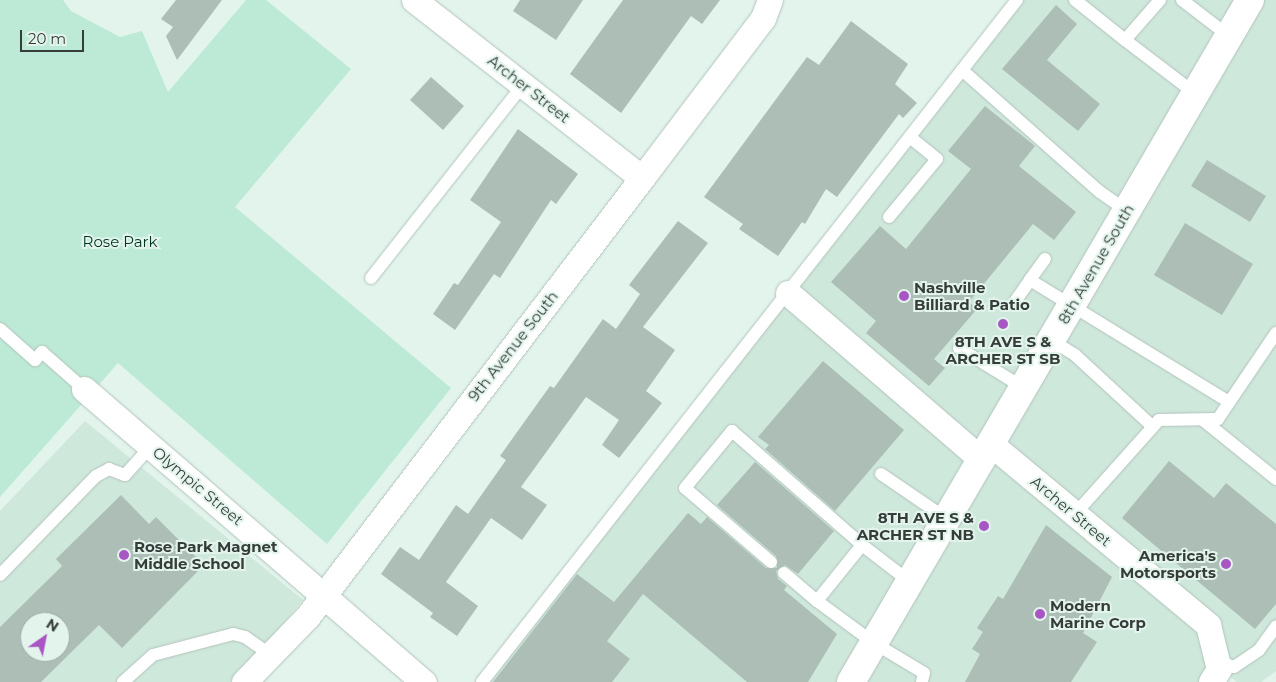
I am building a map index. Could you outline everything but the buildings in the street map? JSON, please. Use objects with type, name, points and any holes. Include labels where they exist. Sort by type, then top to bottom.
[{"type":"main road","name":"8th Avenue South","points":[[851,682],[1250,0]]},
{"type":"street","name":"Archer Street","points":[[414,0],[642,178]]},
{"type":"street","name":"9th Avenue South","points":[[244,682],[308,616],[323,592],[763,18],[770,0]]},
{"type":"street","name":"Archer Street","points":[[788,294],[987,452],[1075,514],[1208,625],[1216,671]]},
{"type":"street","name":"Olympic Street","points":[[84,389],[323,592],[424,682]]},
{"type":"lane","points":[[482,682],[1017,0]]},
{"type":"lane","points":[[1075,0],[1196,94]]},
{"type":"lane","points":[[1125,40],[1160,0]]},
{"type":"lane","points":[[1182,0],[1229,36]]},
{"type":"lane","points":[[962,70],[1100,192],[1127,211]]},
{"type":"lane","points":[[371,278],[523,85]]},
{"type":"lane","points":[[889,217],[936,159],[910,137]]},
{"type":"lane","points":[[1014,303],[1044,259]]},
{"type":"lane","points":[[1030,280],[1229,402]]},
{"type":"lane","points":[[0,329],[35,360],[42,352],[84,389]]},
{"type":"lane","points":[[1075,514],[1159,420],[1218,419],[1276,333]]},
{"type":"lane","points":[[1052,341],[1075,354],[1152,426]]},
{"type":"lane","points":[[959,348],[1024,388]]},
{"type":"lane","points":[[1203,420],[1276,479]]},
{"type":"lane","points":[[770,562],[686,488],[732,431],[862,545],[910,582]]},
{"type":"lane","points":[[0,575],[96,476],[109,469],[125,475],[151,446]]},
{"type":"lane","points":[[881,474],[947,519]]},
{"type":"lane","points":[[817,601],[862,545]]},
{"type":"lane","points":[[784,573],[817,601],[874,643],[924,673],[922,682]]},
{"type":"lane","points":[[1216,671],[1234,667],[1258,650],[1276,628]]},
{"type":"lane","points":[[123,682],[153,654],[233,634],[245,636],[271,655]]},
{"type":"shaded area","points":[[1017,0],[1276,0],[1276,671],[1261,682],[1237,682],[1220,669],[1211,682],[482,682]]},
{"type":"shaded area","name":"Rose Park Magnet Middle School","points":[[85,421],[303,600],[252,661],[230,682],[0,682],[0,511]]},
{"type":"green space","name":"Rose Park","points":[[0,0],[63,0],[71,11],[120,37],[142,31],[168,92],[246,0],[266,0],[351,69],[235,207],[451,388],[327,544],[118,363],[0,497]]},
{"type":"place","name":"Nashville Billiard & Patio","points":[[904,296]]},
{"type":"place","name":"8TH AVE S & ARCHER ST SB","points":[[1003,324]]},
{"type":"place","name":"8TH AVE S & ARCHER ST NB","points":[[984,526]]},
{"type":"place","name":"Rose Park Magnet Middle School","points":[[124,555]]},
{"type":"place","name":"America's Motorsports","points":[[1226,564]]},
{"type":"place","name":"Modern Marine Corp","points":[[1040,614]]}]
